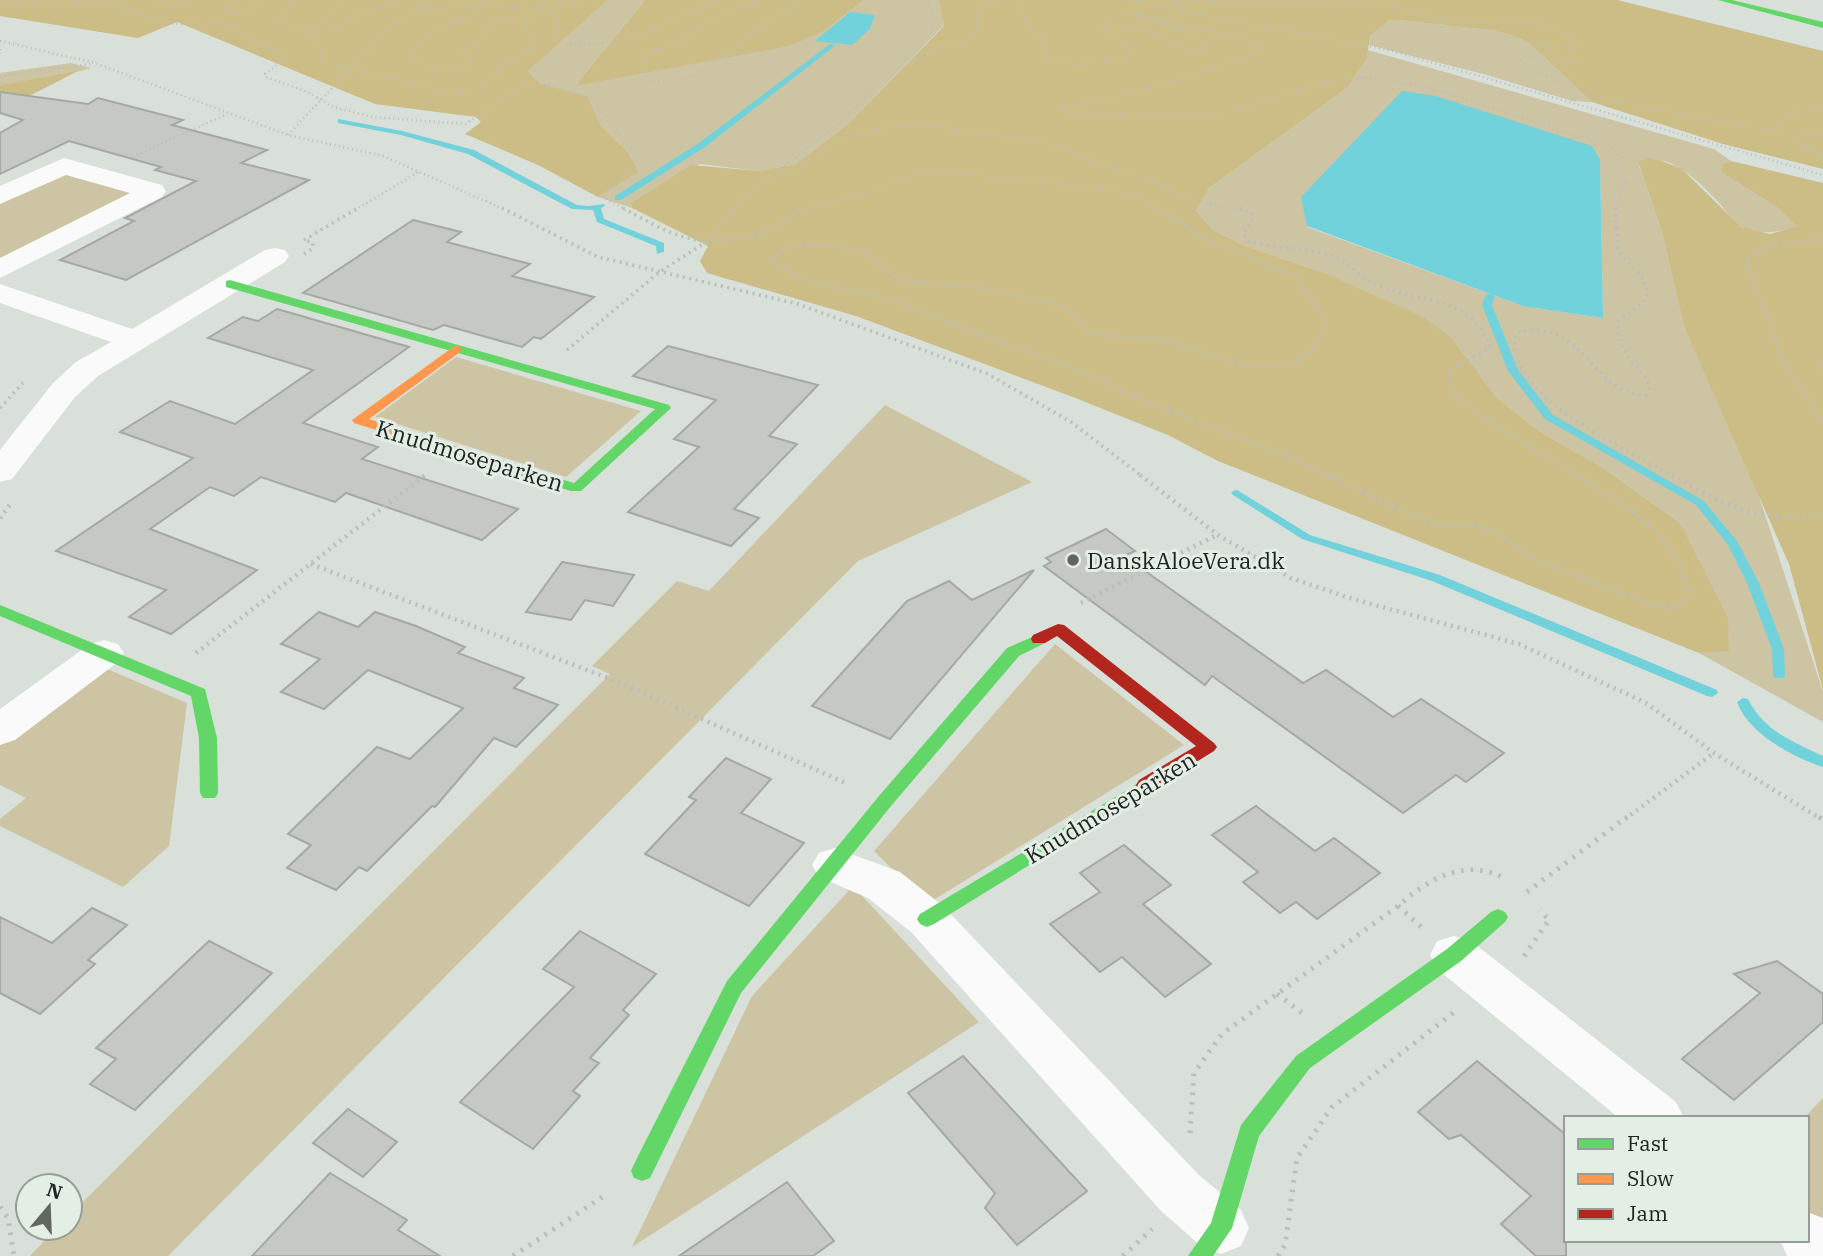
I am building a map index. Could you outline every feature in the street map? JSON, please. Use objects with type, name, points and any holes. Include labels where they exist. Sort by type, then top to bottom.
[{"type":"main road","points":[[1722,0],[1823,25]]},
{"type":"main road","points":[[1779,0],[1823,11]]},
{"type":"main road","name":"Knudmoseparken","points":[[230,284],[664,408],[576,488],[359,420],[456,349]]},
{"type":"main road","points":[[0,610],[199,693],[208,738],[209,793]]},
{"type":"main road","points":[[642,1171],[734,987],[885,801],[1013,652],[1058,629]]},
{"type":"main road","name":"Knudmoseparken","points":[[927,919],[1208,747],[1058,629]]},
{"type":"main road","points":[[1210,1242],[1249,1132],[1303,1062],[1472,969],[1497,918]]},
{"type":"street","points":[[0,196],[64,166],[153,191],[0,269]]},
{"type":"street","points":[[0,472],[64,390],[87,369],[132,339],[275,256]]},
{"type":"street","points":[[0,293],[132,339]]},
{"type":"street","points":[[0,730],[104,653]]},
{"type":"street","points":[[835,865],[884,885],[927,919],[1180,1193],[1210,1242]]},
{"type":"street","points":[[1472,969],[1656,1116]]},
{"type":"street","points":[[1809,1240],[1823,1251]]},
{"type":"path","points":[[69,0],[85,0]]},
{"type":"path","points":[[98,0],[126,0]]},
{"type":"path","points":[[160,0],[156,5],[164,8],[194,0]]},
{"type":"path","points":[[236,0],[225,7],[225,12],[245,13],[268,0]]},
{"type":"path","points":[[290,0],[293,4],[277,19],[313,38],[321,46],[322,61],[449,93],[480,87],[497,74],[498,66],[535,48],[536,40],[524,32],[530,22],[504,19],[491,22],[488,26],[489,34],[463,52],[474,63],[464,69],[430,68],[410,57],[408,53],[433,31],[467,20],[484,0]]},
{"type":"path","points":[[337,0],[335,9],[309,32],[335,31],[348,19],[402,0]]},
{"type":"path","points":[[288,135],[388,29],[430,0]]},
{"type":"path","points":[[540,0],[562,24],[554,35],[556,40],[590,46],[613,44],[683,17],[717,0]]},
{"type":"path","points":[[560,0],[557,5],[565,7],[583,0]]},
{"type":"path","points":[[757,0],[708,23],[679,43],[645,54],[645,72],[650,80],[674,81],[718,63],[765,23],[787,14],[794,4],[793,0]]},
{"type":"path","points":[[539,373],[658,273],[706,242],[744,198],[844,119],[904,65],[930,37],[934,22],[928,0]]},
{"type":"path","points":[[904,65],[938,48],[975,38],[980,9],[985,3],[1004,0]]},
{"type":"path","points":[[1013,0],[1021,4],[1026,25],[1041,36],[1048,60],[1061,64],[1110,63],[1129,58],[1131,49],[1101,26],[1105,23],[1152,33],[1190,51],[1207,48],[1207,44],[1195,35],[1121,11],[1245,39],[1257,46],[1251,54],[1202,73],[1101,101],[1056,108],[1076,115],[1220,115],[1329,81],[1370,77],[1435,89],[1550,125],[1614,150],[1618,154],[1615,165],[1626,183],[1615,204],[1618,251],[1644,279],[1648,294],[1643,303],[1618,321],[1615,341],[1623,356],[1647,378],[1650,387],[1646,395],[1621,391],[1595,362],[1565,336],[1553,331],[1527,329],[1517,332],[1513,341],[1515,354],[1532,383],[1554,407],[1592,434],[1717,500],[1759,516],[1790,520],[1823,515]]},
{"type":"path","points":[[1127,0],[1388,50],[1823,175]]},
{"type":"path","points":[[1167,0],[1402,8],[1455,22],[1538,23],[1565,31],[1579,47],[1573,49],[1548,41],[1536,44],[1576,61],[1574,64],[1559,64],[1530,54],[1521,57],[1521,60],[1527,67],[1597,98],[1770,130],[1780,130],[1786,114],[1823,109]]},
{"type":"path","points":[[0,4],[106,6],[134,10],[163,24],[233,26],[255,43],[288,56],[265,74],[267,77],[333,107],[373,117],[453,125],[477,121],[519,85],[543,82],[586,94],[593,98],[619,138],[635,155],[635,163],[607,189],[603,197],[670,234],[706,242],[766,234],[784,224],[801,208],[858,197],[894,181],[936,170],[1072,184],[1141,198],[1204,238],[1295,276],[1327,320],[1317,346],[1303,360],[1283,367],[1255,365],[1154,339],[1107,339],[1085,331],[1079,318],[1058,304],[972,286],[900,280],[862,250],[816,244],[789,247],[771,258],[778,268],[790,273],[868,293],[893,296],[909,302],[921,312],[1032,351],[1144,401],[1293,458],[1413,516],[1437,524],[1475,525],[1495,532],[1536,560],[1654,605],[1677,608],[1688,600],[1690,590],[1685,574],[1674,554],[1651,527],[1616,497],[1558,464],[1457,398],[1448,379],[1452,369],[1487,350],[1490,345],[1486,334],[1472,317],[1458,307],[1377,285],[1335,256],[1248,241],[1243,233],[1253,219],[1252,213],[1240,208],[1194,202],[1140,176],[1083,158],[1065,148],[1018,136],[977,135],[936,125],[899,125],[852,135],[823,148],[800,169],[785,172],[778,169]]},
{"type":"path","points":[[409,13],[476,7],[548,9]]},
{"type":"path","points":[[0,41],[95,63],[288,135],[383,156],[475,194],[598,257],[798,304],[988,374],[1071,422],[1218,535],[1291,578],[1353,599],[1518,644],[1646,703],[1714,753],[1823,820]]},
{"type":"path","points":[[0,48],[0,54]]},
{"type":"path","points":[[0,76],[95,63]]},
{"type":"path","points":[[95,174],[227,114]]},
{"type":"path","points":[[1823,132],[1799,135],[1799,143],[1823,156]]},
{"type":"path","points":[[275,256],[421,171]]},
{"type":"path","points":[[1823,239],[1776,241],[1760,247],[1746,259],[1784,364],[1823,423]]},
{"type":"path","points":[[1823,360],[1820,369],[1823,374]]},
{"type":"path","points":[[162,679],[457,451]]},
{"type":"path","points":[[1058,629],[1071,608],[1218,535]]},
{"type":"path","points":[[311,564],[621,683],[885,801]]},
{"type":"path","points":[[1497,918],[1526,892],[1714,753]]},
{"type":"path","points":[[1278,1256],[1285,1245],[1297,1158],[1332,1107],[1472,969],[1529,952],[1549,920],[1526,892]]},
{"type":"path","points":[[513,1256],[642,1171]]},
{"type":"path","points":[[0,1208],[8,1218],[14,1256]]},
{"type":"shaded area","points":[[0,0],[608,0],[528,71],[539,83],[588,97],[601,126],[628,152],[639,172],[598,197],[538,165],[465,134],[481,122],[476,117],[375,104],[177,22],[138,38],[0,16]]},
{"type":"shaded area","points":[[608,0],[645,0],[577,83],[824,31],[864,0],[939,0],[944,25],[848,124],[796,164],[759,171],[700,164],[631,203],[632,208],[598,197],[639,172],[628,152],[601,126],[588,98],[539,83],[528,71]]},
{"type":"shaded area","points":[[645,0],[864,0],[824,31],[789,46],[579,85],[578,82]]},
{"type":"shaded area","points":[[939,0],[1617,0],[1823,51],[1823,169],[1723,144],[1592,102],[1528,42],[1498,31],[1388,21],[1370,36],[1367,58],[1347,88],[1209,188],[1196,211],[1213,230],[1245,246],[1322,272],[1423,317],[1451,337],[1497,398],[1539,431],[1603,468],[1680,523],[1728,618],[1729,651],[1699,653],[1218,461],[1168,435],[1078,399],[856,316],[707,273],[700,261],[708,246],[632,208],[631,203],[691,165],[759,171],[796,164],[848,124],[944,26]]},
{"type":"shaded area","points":[[1388,21],[1498,31],[1528,42],[1592,102],[1572,101],[1487,75],[1369,45],[1370,36]]},
{"type":"shaded area","points":[[1368,50],[1714,149],[1731,161],[1722,164],[1721,172],[1778,208],[1798,226],[1771,232],[1744,228],[1684,170],[1661,160],[1649,159],[1638,163],[1662,232],[1684,327],[1754,481],[1823,692],[1823,722],[1699,653],[1729,650],[1680,523],[1603,468],[1539,431],[1497,398],[1451,337],[1322,272],[1245,246],[1213,230],[1196,211],[1209,188],[1347,88],[1367,58]],"holes":[[[1592,146],[1600,159],[1603,318],[1523,306],[1307,227]]]},
{"type":"shaded area","points":[[71,63],[91,68],[0,85],[0,73]]},
{"type":"shaded area","points":[[91,68],[76,72],[0,111],[0,85]]},
{"type":"shaded area","points":[[1646,158],[1660,160],[1682,169],[1741,227],[1770,234],[1797,226],[1778,208],[1721,172],[1722,164],[1731,161],[1823,183],[1823,690],[1789,564],[1684,327],[1662,232],[1638,162]]},
{"type":"shaded area","points":[[63,173],[134,193],[0,262],[0,202]]},
{"type":"shaded area","points":[[456,357],[641,411],[566,477],[375,417]]},
{"type":"shaded area","points":[[885,405],[1032,482],[858,561],[168,1256],[30,1256],[44,1242],[84,1242],[84,1201],[610,674],[592,666],[677,581],[709,591]]},
{"type":"shaded area","points":[[1055,644],[1184,745],[927,904],[874,851]]},
{"type":"shaded area","points":[[100,666],[187,703],[169,846],[123,887],[0,826],[0,819],[26,798],[0,785],[0,741]]},
{"type":"shaded area","points":[[853,886],[979,1022],[632,1247],[752,996]]},
{"type":"shaded area","points":[[1823,1098],[1823,1227],[1809,1216],[1809,1116],[1806,1116]]},
{"type":"water","points":[[850,12],[875,15],[870,29],[852,45],[815,41]]},
{"type":"water","points":[[1402,91],[1436,96],[1592,146],[1600,159],[1603,318],[1523,306],[1307,226],[1301,197]]},
{"type":"building","points":[[0,92],[88,104],[98,98],[183,120],[172,125],[267,150],[241,163],[309,180],[126,280],[60,260],[134,221],[125,218],[196,181],[155,170],[161,167],[69,141],[0,174],[0,133],[23,120],[0,113]]},
{"type":"building","points":[[413,220],[461,232],[447,242],[530,264],[512,276],[594,297],[541,339],[534,337],[522,347],[444,325],[433,330],[303,293]]},
{"type":"building","points":[[277,309],[409,347],[303,423],[378,447],[362,459],[518,509],[482,540],[346,493],[335,502],[261,477],[234,496],[210,487],[150,529],[257,570],[171,634],[129,617],[166,590],[56,551],[193,458],[120,432],[170,401],[235,424],[313,370],[208,338],[243,317],[258,321]]},
{"type":"building","points":[[668,346],[818,385],[769,436],[797,444],[734,509],[759,518],[731,546],[628,512],[699,447],[674,439],[716,400],[633,376]]},
{"type":"building","points":[[1106,529],[1135,551],[1124,556],[1303,683],[1326,670],[1393,717],[1421,699],[1504,753],[1466,782],[1456,775],[1403,813],[1212,676],[1205,685],[1044,566],[1051,562],[1046,558]]},
{"type":"building","points":[[562,562],[634,575],[613,606],[585,600],[571,620],[526,612]]},
{"type":"building","points":[[1034,570],[890,739],[812,706],[907,601],[949,581],[972,600]]},
{"type":"building","points":[[319,612],[358,627],[375,612],[416,626],[465,647],[458,653],[524,678],[514,688],[558,705],[516,747],[494,738],[435,807],[432,806],[367,871],[359,867],[336,890],[287,868],[311,845],[288,834],[377,747],[410,759],[463,708],[368,670],[324,709],[281,692],[320,659],[281,644]]},
{"type":"building","points":[[726,758],[771,779],[741,813],[804,843],[749,906],[645,854],[696,800],[689,797]]},
{"type":"building","points":[[1256,806],[1315,851],[1334,838],[1380,873],[1317,919],[1296,902],[1280,913],[1243,882],[1258,872],[1212,835]]},
{"type":"building","points":[[1124,845],[1171,885],[1143,904],[1211,964],[1165,997],[1122,957],[1100,972],[1050,924],[1100,892],[1080,873]]},
{"type":"building","points":[[92,908],[127,925],[88,960],[95,964],[40,1014],[0,993],[0,917],[52,943]]},
{"type":"building","points":[[580,931],[656,974],[623,1010],[629,1015],[590,1058],[599,1063],[573,1091],[580,1096],[533,1149],[460,1102],[574,987],[543,969]]},
{"type":"building","points":[[209,941],[272,973],[135,1110],[90,1084],[116,1059],[96,1048]]},
{"type":"building","points":[[1777,961],[1823,994],[1823,1022],[1734,1100],[1682,1059],[1760,993],[1734,974]]},
{"type":"building","points":[[963,1056],[1087,1191],[1017,1245],[985,1208],[995,1193],[908,1093]]},
{"type":"building","points":[[1477,1061],[1564,1133],[1566,1256],[1536,1256],[1501,1224],[1531,1196],[1461,1135],[1449,1139],[1418,1112]]},
{"type":"building","points":[[348,1109],[397,1142],[363,1177],[313,1143]]},
{"type":"building","points":[[330,1173],[407,1220],[398,1230],[440,1256],[252,1256]]},
{"type":"building","points":[[787,1182],[834,1241],[813,1256],[679,1256]]},
{"type":"waterway","points":[[618,198],[702,145],[832,45]]},
{"type":"waterway","points":[[341,121],[402,133],[471,152],[575,207],[589,209],[601,206]]},
{"type":"waterway","points":[[597,208],[600,220],[661,245],[660,252]]},
{"type":"waterway","points":[[1490,296],[1487,305],[1513,371],[1549,417],[1700,503],[1733,544],[1753,583],[1778,649],[1779,675]]},
{"type":"waterway","points":[[1237,493],[1306,537],[1436,578],[1712,693]]},
{"type":"waterway","points":[[1743,702],[1747,712],[1764,730],[1823,762]]},
{"type":"traffic: fast","points":[[1722,0],[1823,25]]},
{"type":"traffic: fast","points":[[230,284],[664,408],[576,488],[496,463]]},
{"type":"traffic: fast","points":[[0,610],[199,693],[208,738],[209,793]]},
{"type":"traffic: fast","points":[[642,1171],[734,987],[885,801],[1013,652],[1039,639]]},
{"type":"traffic: fast","points":[[927,919],[1145,785]]},
{"type":"traffic: fast","points":[[1199,1256],[1221,1228],[1249,1132],[1303,1062],[1454,955],[1498,917]]},
{"type":"traffic: slow","points":[[456,349],[359,420],[496,463]]},
{"type":"traffic: jam","points":[[1039,639],[1058,629],[1208,747],[1145,785]]},
{"type":"place","name":"DanskAloeVera.dk","points":[[1073,560]]}]
